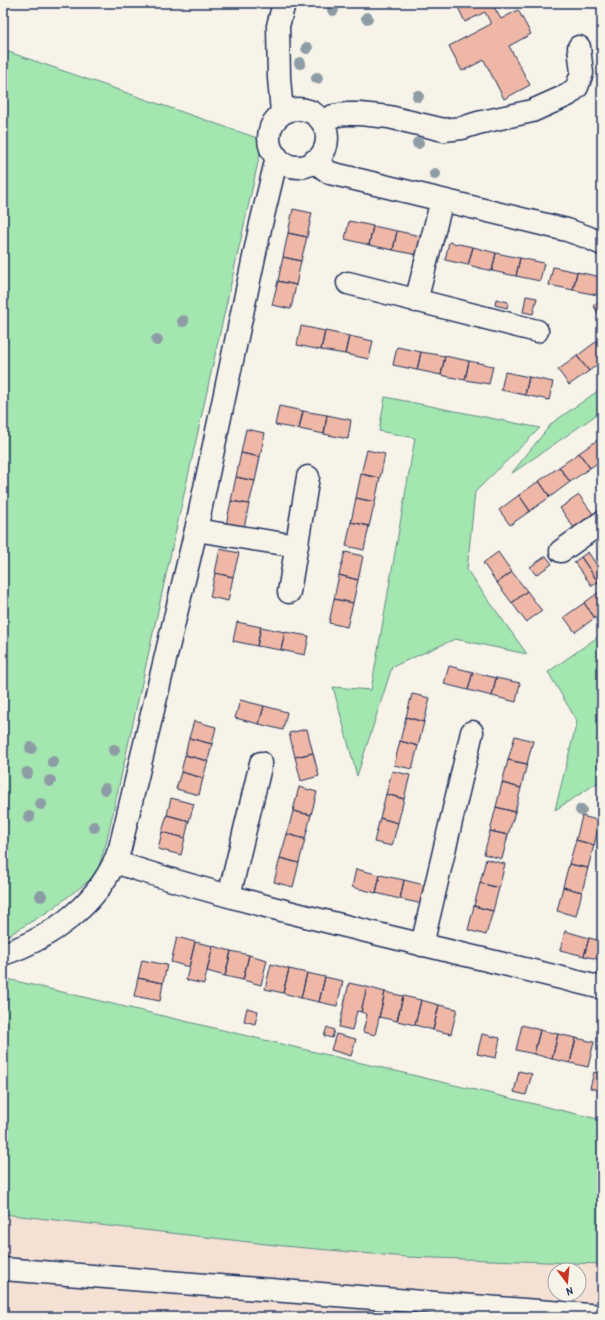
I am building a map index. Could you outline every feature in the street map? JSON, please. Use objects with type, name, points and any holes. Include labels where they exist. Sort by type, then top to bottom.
[{"type":"street","points":[[282,3],[278,26],[279,78],[282,114]]},
{"type":"street","points":[[322,122],[333,116],[360,114],[389,117],[444,130],[462,128],[532,111],[568,95],[577,87],[582,73],[579,47]]},
{"type":"street","points":[[299,109],[312,113],[322,122],[326,130],[327,139],[325,148],[314,162],[305,166],[295,166],[285,163],[272,151],[269,134],[271,126],[282,114],[290,110],[299,109]]},
{"type":"street","points":[[3,954],[33,942],[64,922],[92,897],[104,881],[115,862],[120,848],[196,530],[277,157]]},
{"type":"street","points":[[314,162],[330,173],[567,230],[602,244]]},
{"type":"street","points":[[416,301],[442,200]]},
{"type":"street","points":[[348,284],[537,331]]},
{"type":"street","points":[[289,592],[308,477]]},
{"type":"street","points":[[561,551],[602,522]]},
{"type":"street","points":[[196,530],[297,546]]},
{"type":"street","points":[[422,945],[472,732]]},
{"type":"street","points":[[229,896],[261,763]]},
{"type":"street","points":[[115,862],[229,896],[322,921],[602,988]]},
{"type":"street","points":[[3,1269],[602,1316]]},
{"type":"shaded area","points":[[3,1214],[284,1246],[406,1257],[547,1262],[547,1302],[587,1302],[587,1263],[602,1264],[602,1317],[3,1317]]},
{"type":"green space","points":[[3,50],[263,140],[106,844],[98,869],[90,880],[49,911],[11,934],[3,936]]},
{"type":"green space","points":[[602,388],[602,411],[511,474],[552,423]]},
{"type":"green space","points":[[385,397],[540,428],[475,492],[467,570],[527,654],[455,639],[392,667],[357,776],[333,687],[371,690],[415,438],[379,431]]},
{"type":"green space","points":[[602,634],[602,780],[555,810],[577,721],[548,672]]},
{"type":"green space","points":[[3,978],[602,1120],[602,1264],[587,1263],[587,1262],[406,1257],[284,1246],[3,1214]]},
{"type":"building","points":[[456,3],[502,3],[494,7],[501,19],[518,10],[531,34],[509,46],[530,85],[504,99],[484,60],[462,71],[449,46],[491,24],[485,12],[465,22]]},
{"type":"building","points":[[293,209],[312,213],[307,237],[288,233]]},
{"type":"building","points":[[349,221],[373,226],[369,245],[345,239]]},
{"type":"building","points":[[373,226],[397,231],[393,250],[369,245]]},
{"type":"building","points":[[397,231],[421,236],[417,255],[393,250]]},
{"type":"building","points":[[288,233],[307,237],[301,261],[283,257]]},
{"type":"building","points":[[449,242],[473,247],[468,265],[445,260]]},
{"type":"building","points":[[473,247],[496,253],[492,271],[468,265]]},
{"type":"building","points":[[496,253],[520,258],[516,276],[492,271]]},
{"type":"building","points":[[283,257],[301,261],[296,285],[278,281]]},
{"type":"building","points":[[520,258],[544,263],[540,281],[516,276]]},
{"type":"building","points":[[553,267],[577,272],[573,290],[549,285]]},
{"type":"building","points":[[577,272],[601,277],[597,295],[573,290]]},
{"type":"building","points":[[278,281],[296,285],[291,309],[272,305]]},
{"type":"building","points":[[526,296],[537,298],[533,314],[523,312]]},
{"type":"building","points":[[496,299],[508,302],[507,308],[495,305]]},
{"type":"building","points":[[602,300],[602,319],[593,305]]},
{"type":"building","points":[[301,326],[325,331],[321,350],[297,345]]},
{"type":"building","points":[[325,331],[349,336],[345,354],[321,350]]},
{"type":"building","points":[[349,336],[373,341],[369,359],[345,354]]},
{"type":"building","points":[[597,341],[602,348],[602,361],[589,371],[577,356]]},
{"type":"building","points":[[397,347],[421,352],[417,370],[393,365]]},
{"type":"building","points":[[421,352],[445,356],[441,375],[417,370]]},
{"type":"building","points":[[445,356],[469,361],[465,380],[441,375]]},
{"type":"building","points":[[577,356],[589,371],[569,385],[558,370]]},
{"type":"building","points":[[469,361],[493,366],[489,384],[465,380]]},
{"type":"building","points":[[505,372],[529,377],[525,395],[501,390]]},
{"type":"building","points":[[529,377],[553,382],[549,400],[525,395]]},
{"type":"building","points":[[279,406],[303,411],[299,429],[275,425]]},
{"type":"building","points":[[303,411],[327,415],[324,434],[299,429]]},
{"type":"building","points":[[327,415],[351,420],[348,439],[324,434]]},
{"type":"building","points":[[246,429],[265,433],[260,457],[241,453]]},
{"type":"building","points":[[599,439],[602,443],[602,460],[590,468],[579,453]]},
{"type":"building","points":[[367,450],[385,454],[380,478],[361,474]]},
{"type":"building","points":[[241,453],[260,457],[255,481],[236,477]]},
{"type":"building","points":[[579,453],[590,468],[570,482],[559,467]]},
{"type":"building","points":[[559,467],[570,482],[550,497],[539,481]]},
{"type":"building","points":[[361,474],[380,478],[375,502],[356,498]]},
{"type":"building","points":[[236,477],[255,481],[249,504],[231,501]]},
{"type":"building","points":[[539,481],[550,497],[530,511],[519,495]]},
{"type":"building","points":[[519,495],[530,511],[510,525],[499,510]]},
{"type":"building","points":[[579,495],[593,514],[574,528],[560,508]]},
{"type":"building","points":[[356,498],[375,502],[369,526],[351,522]]},
{"type":"building","points":[[231,501],[249,504],[244,528],[226,525]]},
{"type":"building","points":[[351,522],[369,526],[364,550],[346,546]]},
{"type":"building","points":[[220,549],[239,553],[233,577],[215,573]]},
{"type":"building","points":[[345,552],[363,556],[358,580],[339,575]]},
{"type":"building","points":[[498,552],[512,572],[497,583],[483,563]]},
{"type":"building","points":[[588,552],[602,573],[602,579],[598,582],[581,557]]},
{"type":"building","points":[[546,556],[552,564],[536,575],[530,567]]},
{"type":"building","points":[[581,557],[598,582],[592,586],[574,562]]},
{"type":"building","points":[[512,572],[527,591],[512,603],[497,583]]},
{"type":"building","points":[[215,573],[233,577],[228,601],[210,597]]},
{"type":"building","points":[[339,575],[358,580],[353,603],[334,599]]},
{"type":"building","points":[[602,590],[602,613],[595,618],[584,603]]},
{"type":"building","points":[[527,591],[542,611],[526,622],[512,603]]},
{"type":"building","points":[[334,599],[353,603],[347,627],[329,623]]},
{"type":"building","points":[[584,603],[595,618],[575,632],[564,617]]},
{"type":"building","points":[[237,622],[261,627],[257,646],[233,641]]},
{"type":"building","points":[[261,627],[285,632],[281,650],[257,646]]},
{"type":"building","points":[[285,632],[309,636],[305,655],[281,650]]},
{"type":"building","points":[[449,666],[473,672],[468,690],[444,684]]},
{"type":"building","points":[[473,672],[496,678],[492,696],[468,690]]},
{"type":"building","points":[[496,678],[520,683],[516,702],[492,696]]},
{"type":"building","points":[[412,694],[430,698],[424,722],[406,717]]},
{"type":"building","points":[[240,700],[264,706],[259,724],[235,718]]},
{"type":"building","points":[[264,706],[287,712],[283,730],[259,724]]},
{"type":"building","points":[[406,717],[424,722],[418,746],[400,741]]},
{"type":"building","points":[[194,721],[216,727],[212,744],[189,738]]},
{"type":"building","points":[[307,729],[313,753],[295,757],[289,733]]},
{"type":"building","points":[[515,736],[533,741],[527,764],[508,760]]},
{"type":"building","points":[[189,738],[212,744],[208,761],[185,755]]},
{"type":"building","points":[[400,741],[418,746],[412,769],[394,765]]},
{"type":"building","points":[[313,753],[319,776],[301,781],[295,757]]},
{"type":"building","points":[[185,755],[208,761],[203,778],[181,772]]},
{"type":"building","points":[[508,760],[527,764],[521,788],[502,783]]},
{"type":"building","points":[[392,771],[410,775],[404,799],[386,794]]},
{"type":"building","points":[[181,772],[203,778],[199,795],[176,789]]},
{"type":"building","points":[[502,783],[521,788],[515,812],[496,807]]},
{"type":"building","points":[[299,787],[317,792],[311,815],[293,811]]},
{"type":"building","points":[[386,794],[404,799],[398,823],[380,818]]},
{"type":"building","points":[[171,798],[194,804],[189,821],[167,815]]},
{"type":"building","points":[[496,807],[515,812],[508,835],[490,831]]},
{"type":"building","points":[[293,811],[311,815],[305,839],[287,834]]},
{"type":"building","points":[[167,815],[189,821],[185,838],[162,832]]},
{"type":"building","points":[[582,816],[600,821],[594,845],[576,840]]},
{"type":"building","points":[[380,818],[398,823],[392,846],[374,842]]},
{"type":"building","points":[[490,831],[508,835],[502,859],[484,854]]},
{"type":"building","points":[[162,832],[185,838],[181,855],[158,849]]},
{"type":"building","points":[[287,834],[305,839],[299,863],[280,858]]},
{"type":"building","points":[[576,840],[594,845],[588,868],[569,864]]},
{"type":"building","points":[[280,858],[299,863],[293,887],[274,882]]},
{"type":"building","points":[[486,859],[505,864],[499,888],[480,883]]},
{"type":"building","points":[[569,864],[588,868],[582,892],[563,887]]},
{"type":"building","points":[[356,869],[380,875],[376,893],[352,887]]},
{"type":"building","points":[[380,875],[404,880],[400,899],[376,893]]},
{"type":"building","points":[[404,880],[428,886],[423,904],[400,899]]},
{"type":"building","points":[[480,883],[499,888],[493,911],[474,906]]},
{"type":"building","points":[[563,887],[582,892],[576,916],[557,911]]},
{"type":"building","points":[[474,906],[493,911],[486,935],[468,930]]},
{"type":"building","points":[[565,931],[589,938],[584,956],[560,950]]},
{"type":"building","points":[[177,937],[195,942],[189,967],[171,962]]},
{"type":"building","points":[[589,938],[602,941],[602,960],[584,956]]},
{"type":"building","points":[[195,942],[213,946],[204,984],[186,980]]},
{"type":"building","points":[[213,946],[231,951],[225,976],[207,971]]},
{"type":"building","points":[[231,951],[249,955],[243,980],[225,976]]},
{"type":"building","points":[[249,955],[267,960],[261,985],[243,980]]},
{"type":"building","points":[[142,960],[167,965],[163,983],[138,978]]},
{"type":"building","points":[[271,964],[289,969],[283,993],[265,989]]},
{"type":"building","points":[[289,969],[307,973],[301,998],[283,993]]},
{"type":"building","points":[[307,973],[325,977],[319,1002],[301,998]]},
{"type":"building","points":[[325,977],[343,981],[337,1006],[319,1002]]},
{"type":"building","points":[[138,978],[163,983],[160,1001],[134,996]]},
{"type":"building","points":[[349,983],[367,987],[361,1012],[357,1011],[352,1030],[339,1027]]},
{"type":"building","points":[[367,987],[385,992],[375,1035],[363,1032],[367,1014],[361,1012]]},
{"type":"building","points":[[385,992],[403,996],[397,1021],[379,1017]]},
{"type":"building","points":[[403,996],[421,1000],[415,1025],[397,1021]]},
{"type":"building","points":[[421,1000],[439,1005],[433,1030],[415,1025]]},
{"type":"building","points":[[439,1005],[457,1009],[451,1034],[433,1030]]},
{"type":"building","points":[[247,1008],[258,1011],[255,1024],[244,1021]]},
{"type":"building","points":[[522,1025],[540,1030],[534,1054],[516,1050]]},
{"type":"building","points":[[327,1027],[334,1030],[332,1038],[324,1036]]},
{"type":"building","points":[[540,1030],[558,1034],[552,1059],[534,1054]]},
{"type":"building","points":[[336,1034],[356,1039],[351,1056],[331,1050]]},
{"type":"building","points":[[482,1034],[500,1038],[496,1058],[477,1054]]},
{"type":"building","points":[[558,1034],[576,1038],[570,1063],[552,1059]]},
{"type":"building","points":[[576,1038],[594,1042],[588,1067],[570,1063]]},
{"type":"building","points":[[602,1062],[602,1091],[590,1088],[594,1072],[599,1073]]},
{"type":"building","points":[[519,1071],[532,1074],[526,1095],[514,1092]]}]
